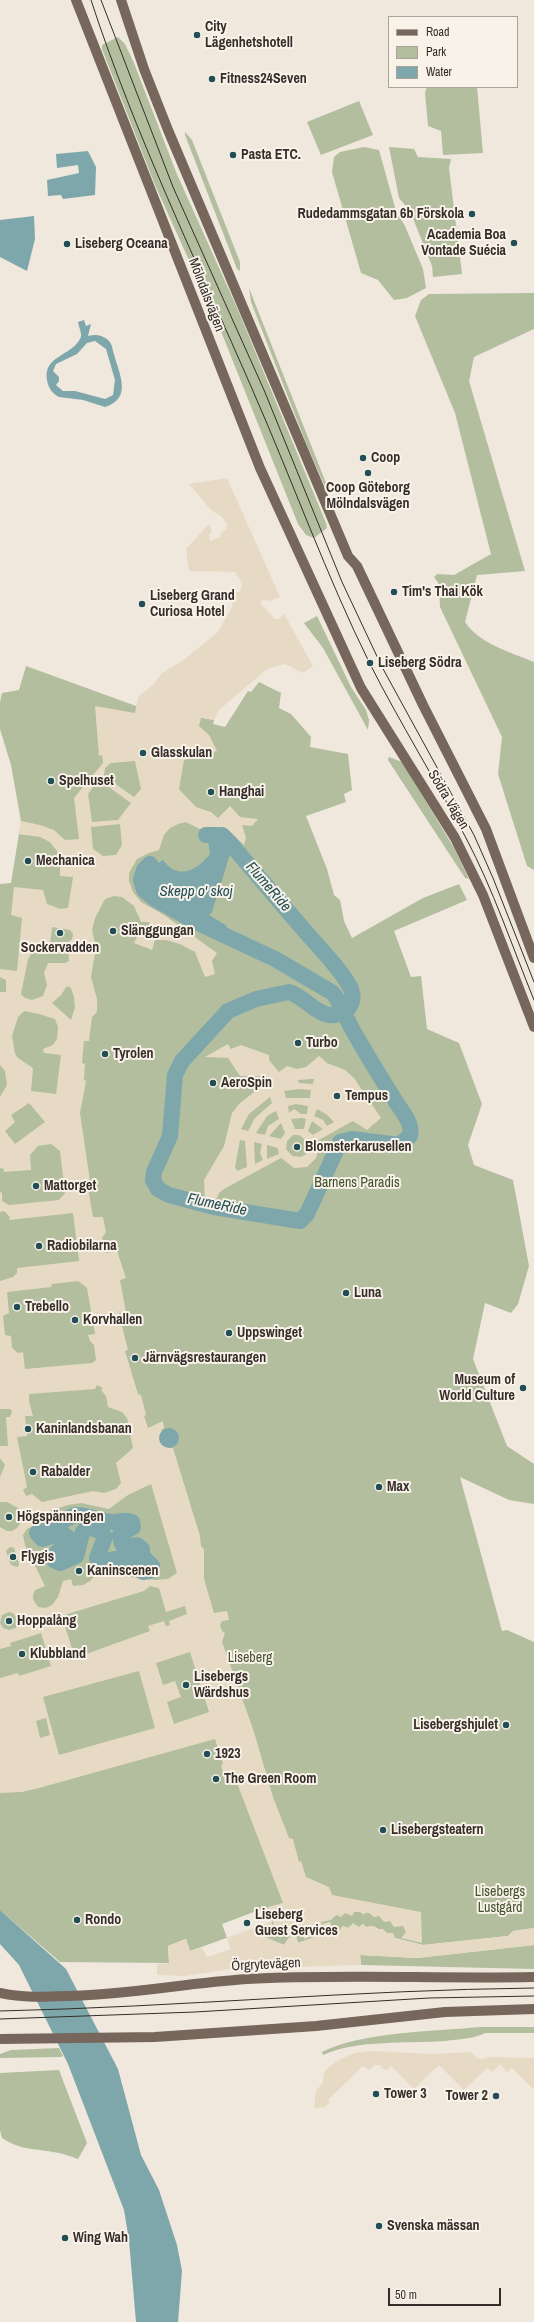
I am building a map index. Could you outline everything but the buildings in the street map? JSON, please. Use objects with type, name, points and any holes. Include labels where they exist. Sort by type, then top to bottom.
[{"type":"main road","name":"Mölndalsvägen","points":[[76,0],[239,418],[318,597]]},
{"type":"main road","name":"Mölndalsvägen","points":[[121,0],[149,83],[243,311],[348,556],[357,566]]},
{"type":"main road","name":"Södra Vägen","points":[[357,566],[423,705],[486,829],[534,958]]},
{"type":"main road","name":"Södra Vägen","points":[[318,597],[361,688],[458,845],[483,895],[534,1027]]},
{"type":"main road","name":"Örgrytevägen","points":[[0,1993],[33,1998],[86,1996],[137,1992],[198,1983],[269,1978],[534,1977]]},
{"type":"main road","points":[[0,2039],[104,2038],[258,2031],[445,2012],[534,2010]]},
{"type":"green space","points":[[118,37],[125,44],[134,63],[176,172],[238,310],[326,523],[327,528],[314,538],[306,535],[298,524],[220,329],[155,185],[102,49],[102,45]]},
{"type":"green space","points":[[427,88],[477,88],[483,153],[443,155],[441,131],[428,126],[425,92]]},
{"type":"green space","points":[[359,101],[373,135],[321,155],[307,122]]},
{"type":"green space","points":[[185,132],[192,140],[240,262],[240,271],[237,269]]},
{"type":"green space","points":[[364,147],[379,150],[396,211],[405,226],[423,269],[426,288],[407,298],[394,300],[378,280],[361,273],[332,172],[334,157],[340,152]]},
{"type":"green space","points":[[389,147],[414,149],[418,157],[451,159],[449,168],[462,274],[433,277],[432,266],[410,211],[399,198]]},
{"type":"green space","points":[[249,288],[328,488],[326,489],[306,443],[251,302]]},
{"type":"green space","points":[[534,293],[534,329],[474,357],[469,381],[525,571],[477,575],[465,622],[471,630],[487,642],[534,662],[534,870],[527,866],[498,774],[502,737],[440,607],[439,584],[434,577],[437,574],[454,575],[491,554],[455,413],[415,316],[421,300],[429,294]]},
{"type":"green space","points":[[317,616],[351,687],[366,710],[369,720],[368,730],[323,648],[304,623]]},
{"type":"green space","name":"Liseberg","points":[[26,666],[136,706],[214,720],[213,724],[225,727],[248,691],[251,692],[259,682],[281,693],[279,708],[291,714],[311,737],[310,747],[348,754],[352,790],[344,794],[346,802],[306,816],[327,869],[334,895],[340,900],[344,921],[352,938],[423,898],[459,884],[467,900],[394,931],[411,977],[421,976],[427,1029],[459,1043],[482,1104],[468,1145],[474,1165],[513,1180],[529,1266],[518,1304],[511,1313],[485,1303],[473,1359],[507,1446],[534,1464],[534,1504],[509,1500],[460,1477],[502,1631],[507,1630],[534,1642],[534,1928],[513,1931],[508,1936],[423,1945],[395,1938],[373,1926],[366,1927],[363,1924],[359,1927],[353,1924],[348,1928],[343,1926],[340,1930],[332,1928],[330,1923],[326,1933],[298,1943],[296,1936],[289,1938],[284,1945],[267,1938],[268,1929],[273,1926],[267,1907],[222,1924],[227,1938],[190,1951],[186,1939],[168,1946],[169,1963],[60,1962],[0,1910],[0,884],[11,883],[21,821],[11,765],[0,729],[0,702],[2,693],[19,690]]},
{"type":"green space","points":[[389,757],[402,762],[454,848],[469,879],[465,878],[388,760]]},
{"type":"green space","points":[[534,1945],[534,1969],[361,1965],[360,1955],[417,1958]]},
{"type":"green space","points":[[480,2027],[534,2027],[534,2033],[485,2033],[471,2038],[430,2042],[367,2044],[351,2046],[323,2055],[322,2052],[339,2045],[378,2036]]},
{"type":"green space","points":[[59,2048],[63,2056],[61,2057],[0,2058],[0,2054],[11,2050]]},
{"type":"green space","points":[[59,2070],[87,2143],[78,2159],[59,2153],[15,2145],[2,2138],[0,2130],[0,2073]]},
{"type":"shaded area","name":"Liseberg","points":[[227,478],[280,597],[270,601],[262,599],[261,604],[275,619],[279,619],[284,614],[313,666],[303,673],[285,664],[267,669],[218,711],[214,720],[201,718],[199,726],[209,735],[217,751],[184,760],[179,789],[196,807],[211,812],[218,818],[230,806],[240,817],[258,819],[252,826],[242,825],[246,838],[244,845],[227,829],[220,827],[200,829],[186,822],[170,828],[164,835],[159,850],[137,859],[129,873],[129,881],[133,892],[141,902],[164,915],[217,953],[212,961],[215,974],[205,977],[195,952],[180,944],[166,940],[155,940],[152,950],[134,943],[137,937],[142,937],[144,929],[150,927],[149,922],[141,922],[134,906],[122,897],[114,896],[105,899],[95,918],[92,930],[96,947],[91,977],[97,999],[97,1012],[92,1017],[89,1041],[84,1041],[82,1063],[85,1064],[84,1080],[86,1081],[80,1113],[91,1188],[88,1188],[93,1217],[103,1217],[106,1232],[102,1238],[106,1253],[117,1251],[126,1278],[120,1280],[126,1312],[119,1313],[117,1319],[122,1326],[128,1350],[125,1351],[138,1394],[141,1395],[146,1415],[144,1416],[148,1428],[163,1421],[164,1428],[161,1430],[169,1448],[173,1448],[200,1536],[201,1546],[204,1549],[204,1579],[214,1613],[227,1611],[229,1620],[222,1621],[220,1625],[222,1631],[225,1633],[222,1642],[254,1732],[273,1797],[289,1838],[293,1839],[299,1862],[301,1861],[306,1877],[329,1887],[332,1895],[421,1912],[422,1943],[401,1938],[406,1932],[403,1926],[394,1927],[390,1921],[384,1922],[379,1916],[374,1917],[369,1913],[365,1913],[364,1915],[360,1912],[354,1912],[352,1916],[345,1913],[341,1917],[336,1915],[331,1920],[321,1922],[323,1927],[319,1928],[320,1933],[304,1939],[303,1934],[290,1937],[285,1931],[275,1929],[268,1907],[283,1903],[237,1783],[226,1783],[221,1765],[223,1764],[215,1739],[39,1788],[22,1792],[0,1793],[0,1678],[18,1673],[19,1676],[51,1666],[41,1633],[10,1643],[11,1646],[0,1649],[0,1623],[0,1527],[7,1531],[12,1531],[17,1528],[22,1521],[21,1513],[18,1508],[7,1502],[0,1502],[0,1477],[5,1465],[0,1458],[0,1446],[8,1446],[6,1417],[10,1417],[12,1411],[10,1409],[0,1409],[0,1281],[13,1277],[17,1273],[17,1268],[79,1261],[73,1213],[9,1220],[10,1217],[4,1211],[0,1212],[0,1192],[2,1193],[2,1201],[9,1205],[59,1200],[65,1193],[60,1151],[51,1144],[38,1146],[30,1155],[31,1170],[4,1172],[4,1169],[0,1168],[0,1097],[7,1085],[5,1071],[0,1065],[0,992],[6,992],[6,980],[0,977],[0,969],[17,971],[22,918],[11,915],[14,887],[43,890],[47,904],[60,909],[68,908],[73,877],[60,876],[60,855],[50,842],[40,837],[18,834],[21,821],[54,830],[65,840],[79,839],[74,798],[103,763],[102,755],[99,756],[95,706],[135,713],[138,697],[153,685],[161,674],[182,661],[218,632],[232,607],[233,596],[236,592],[240,592],[242,583],[235,572],[189,571],[186,549],[209,524],[212,531],[209,536],[210,541],[220,537],[221,533],[226,530],[227,524],[221,516],[211,510],[189,484]],"holes":[[[135,761],[141,789],[134,797],[104,776],[105,768],[111,763]],[[97,781],[106,785],[131,803],[118,820],[92,822],[88,794]],[[120,824],[122,845],[116,855],[103,856],[93,849],[91,827]],[[52,927],[70,930],[73,934],[72,939],[68,943],[69,961],[65,963],[48,963],[44,973],[47,985],[43,996],[32,1000],[25,998],[21,994],[28,959],[32,952],[49,952]],[[67,986],[71,988],[74,997],[75,1007],[71,1020],[52,1003],[61,995]],[[24,1011],[55,1019],[58,1027],[57,1039],[53,1045],[43,1049],[44,1053],[61,1055],[56,1094],[31,1091],[33,1068],[18,1058],[15,1054],[12,1036],[18,1017]],[[29,1103],[45,1122],[15,1144],[5,1131],[15,1122],[11,1115]],[[78,1281],[87,1288],[95,1334],[88,1335],[90,1341],[94,1345],[96,1360],[92,1363],[25,1369],[23,1352],[18,1353],[12,1348],[11,1336],[5,1335],[3,1316],[9,1313],[7,1292],[51,1287],[52,1284]],[[97,1385],[103,1388],[101,1390],[106,1396],[108,1407],[122,1412],[127,1418],[133,1448],[116,1463],[121,1483],[116,1489],[104,1493],[93,1491],[42,1502],[32,1494],[26,1496],[23,1490],[27,1487],[17,1437],[27,1436],[25,1416],[33,1416],[29,1401],[29,1394],[95,1389]],[[151,1484],[177,1573],[168,1579],[156,1580],[97,1573],[90,1581],[83,1585],[73,1586],[71,1579],[63,1581],[58,1597],[52,1605],[46,1608],[38,1607],[33,1599],[33,1595],[35,1590],[45,1586],[25,1545],[23,1535],[27,1529],[39,1523],[37,1518],[49,1514],[49,1511],[68,1505],[81,1503],[109,1509],[128,1495]],[[10,1547],[14,1548],[19,1564],[18,1567],[11,1565],[6,1551]],[[150,1586],[159,1588],[166,1612],[185,1606],[187,1614],[169,1621],[170,1625],[166,1626],[164,1621],[148,1626],[150,1631],[75,1658],[65,1626],[67,1626],[64,1615],[144,1591]],[[9,1612],[13,1613],[18,1619],[16,1628],[9,1630],[3,1628],[0,1623],[2,1615]],[[190,1652],[209,1712],[174,1724],[167,1702],[181,1697],[175,1681],[163,1685],[156,1663]],[[139,1671],[155,1728],[59,1755],[43,1697]],[[46,1718],[50,1735],[40,1738],[36,1721]]]},
{"type":"shaded area","points":[[228,1044],[231,1049],[241,1045],[269,1055],[269,1060],[279,1072],[287,1066],[297,1069],[306,1067],[319,1056],[327,1063],[345,1070],[354,1078],[381,1118],[367,1130],[353,1121],[317,1141],[318,1152],[316,1158],[307,1167],[294,1168],[281,1158],[224,1189],[219,1193],[214,1204],[205,1202],[204,1180],[224,1146],[232,1113],[239,1104],[253,1093],[261,1084],[261,1076],[240,1076],[228,1058],[205,1057]],"holes":[[[314,1079],[313,1084],[299,1083],[298,1080]],[[298,1089],[311,1090],[310,1098],[286,1098],[284,1091]],[[270,1097],[272,1103],[255,1118],[248,1131],[241,1129],[249,1114]],[[296,1104],[308,1106],[307,1114],[301,1114],[294,1109],[289,1113],[288,1106]],[[317,1109],[326,1114],[334,1122],[327,1126],[323,1120],[314,1116]],[[276,1111],[279,1119],[268,1126],[265,1135],[256,1133],[267,1116]],[[291,1119],[306,1119],[304,1129],[295,1129]],[[312,1121],[323,1129],[313,1135],[308,1131]],[[281,1123],[285,1133],[281,1139],[269,1136]],[[293,1135],[299,1135],[308,1142],[306,1154],[301,1157],[292,1156],[286,1149],[287,1141]],[[240,1140],[245,1141],[247,1167],[237,1171],[235,1167]],[[254,1142],[262,1144],[260,1153],[263,1160],[255,1164]],[[267,1145],[278,1148],[279,1154],[267,1159]]]},
{"type":"shaded area","points":[[271,1922],[273,1926],[268,1929],[267,1938],[284,1945],[289,1938],[296,1936],[298,1943],[326,1933],[323,1924],[330,1922],[332,1928],[335,1930],[340,1930],[343,1926],[349,1928],[353,1923],[359,1927],[363,1924],[366,1927],[373,1926],[377,1929],[383,1929],[387,1933],[393,1933],[395,1938],[423,1945],[508,1936],[513,1931],[534,1928],[534,1945],[417,1958],[360,1955],[361,1965],[230,1969],[185,1976],[157,1975],[157,1964],[169,1963],[168,1946],[186,1939],[190,1951],[202,1947],[207,1957],[231,1949],[227,1939]]},
{"type":"shaded area","points":[[371,2051],[432,2054],[470,2052],[482,2059],[490,2057],[534,2058],[534,2090],[512,2068],[507,2072],[500,2064],[492,2072],[487,2068],[464,2090],[439,2065],[414,2089],[391,2066],[386,2071],[380,2065],[375,2065],[369,2070],[363,2066],[328,2100],[330,2102],[325,2107],[314,2108],[316,2091],[323,2082],[324,2073],[328,2068],[340,2059],[355,2053]]},
{"type":"water","points":[[88,151],[96,167],[95,195],[63,199],[61,195],[48,196],[47,180],[79,173],[78,165],[57,168],[56,154]]},
{"type":"water","points":[[34,216],[35,239],[27,271],[0,257],[0,220]]},
{"type":"water","points":[[84,320],[86,326],[91,324],[88,336],[101,336],[110,342],[112,347],[122,385],[119,398],[114,403],[105,407],[83,400],[59,397],[48,386],[47,372],[49,366],[53,361],[76,345],[81,337],[78,322]],"holes":[[[95,341],[106,349],[115,380],[113,395],[105,399],[75,391],[63,391],[56,385],[59,381],[59,377],[53,371],[56,364],[77,354],[87,343]]]},
{"type":"water","name":"Skepp o' skoj","points":[[213,836],[219,838],[230,854],[212,912],[209,915],[227,926],[225,931],[153,892],[145,882],[151,869],[163,860],[175,870],[181,872],[188,871],[200,865],[210,854],[208,839]]},
{"type":"water","points":[[165,1428],[173,1428],[179,1434],[179,1442],[173,1448],[165,1448],[159,1442],[159,1434]]},
{"type":"water","points":[[0,1910],[66,1969],[118,2069],[141,2155],[159,2190],[177,2245],[182,2271],[178,2322],[136,2322],[129,2240],[124,2210],[68,2064],[19,1965],[0,1944]]},
{"type":"waterway","name":"FlumeRide","points":[[150,864],[144,870],[141,880],[144,890],[155,899],[194,921],[275,959],[333,993],[341,1006],[343,1011],[345,1015],[350,1024],[352,1029],[409,1124],[411,1132],[410,1136],[399,1145],[352,1139],[340,1142],[307,1214],[300,1221],[214,1207],[169,1195],[158,1189],[153,1180],[154,1172],[170,1136],[175,1075],[182,1061],[228,1011],[256,999],[289,992],[295,994],[317,1010],[328,1015],[339,1014],[343,1012],[347,1010],[352,1003],[352,994],[348,983],[230,843],[222,835],[206,835]]},
{"type":"waterway","points":[[75,1515],[86,1516],[109,1522],[132,1522],[133,1527],[120,1535],[122,1544],[125,1548],[137,1545],[142,1549],[142,1556],[152,1566],[149,1571],[143,1572],[127,1559],[120,1558],[100,1562],[97,1558],[105,1537],[100,1531],[92,1528],[88,1528],[82,1534],[76,1556],[60,1563],[54,1560],[56,1553],[67,1545],[68,1538],[62,1533],[42,1539],[37,1533],[75,1515]]},
{"type":"tram line","points":[[91,0],[108,50],[147,149],[268,425],[339,597],[381,686],[476,857],[494,897],[534,1000]]},
{"type":"tram line","points":[[101,0],[173,187],[264,390],[342,582],[382,667],[474,835],[493,878],[534,982]]},
{"type":"tram line","points":[[0,2011],[134,2006],[467,1989],[534,1988]]},
{"type":"tram line","points":[[0,2019],[195,2012],[429,1998],[534,1996]]},
{"type":"place","name":"City Lägenhetshotell","points":[[197,35]]},
{"type":"place","name":"Fitness24Seven","points":[[212,79]]},
{"type":"place","name":"Pasta ETC.","points":[[233,155]]},
{"type":"place","name":"Rudedammsgatan 6b Förskola","points":[[472,214]]},
{"type":"place","name":"Academia Boa Vontade Suécia","points":[[514,243]]},
{"type":"place","name":"Liseberg Oceana","points":[[67,244]]},
{"type":"place","name":"Coop","points":[[363,458]]},
{"type":"place","name":"Coop Göteborg Mölndalsvägen","points":[[368,473]]},
{"type":"place","name":"Tim's Thai Kök","points":[[394,592]]},
{"type":"place","name":"Liseberg Grand Curiosa Hotel","points":[[142,604]]},
{"type":"place","name":"Liseberg Södra","points":[[370,663]]},
{"type":"place","name":"Glasskulan","points":[[143,753]]},
{"type":"place","name":"Spelhuset","points":[[51,781]]},
{"type":"place","name":"Hanghai","points":[[211,792]]},
{"type":"place","name":"Mechanica","points":[[28,861]]},
{"type":"place","name":"Slänggungan","points":[[113,931]]},
{"type":"place","name":"Sockervadden","points":[[60,933]]},
{"type":"place","name":"Turbo","points":[[298,1043]]},
{"type":"place","name":"Tyrolen","points":[[105,1054]]},
{"type":"place","name":"AeroSpin","points":[[213,1083]]},
{"type":"place","name":"Tempus","points":[[337,1096]]},
{"type":"place","name":"Blomsterkarusellen","points":[[297,1147]]},
{"type":"place","name":"Mattorget","points":[[36,1186]]},
{"type":"place","name":"Radiobilarna","points":[[39,1246]]},
{"type":"place","name":"Luna","points":[[346,1293]]},
{"type":"place","name":"Trebello","points":[[17,1307]]},
{"type":"place","name":"Korvhallen","points":[[75,1320]]},
{"type":"place","name":"Uppswinget","points":[[229,1333]]},
{"type":"place","name":"Järnvägsrestaurangen","points":[[135,1358]]},
{"type":"place","name":"Museum of World Culture","points":[[523,1388]]},
{"type":"place","name":"Kaninlandsbanan","points":[[28,1429]]},
{"type":"place","name":"Rabalder","points":[[33,1472]]},
{"type":"place","name":"Max","points":[[379,1487]]},
{"type":"place","name":"Högspänningen","points":[[9,1517]]},
{"type":"place","name":"Flygis","points":[[13,1557]]},
{"type":"place","name":"Kaninscenen","points":[[79,1571]]},
{"type":"place","name":"Hoppalång","points":[[9,1621]]},
{"type":"place","name":"Klubbland","points":[[22,1654]]},
{"type":"place","name":"Lisebergs Wärdshus","points":[[186,1685]]},
{"type":"place","name":"Lisebergshjulet","points":[[506,1725]]},
{"type":"place","name":"1923","points":[[207,1754]]},
{"type":"place","name":"The Green Room","points":[[216,1779]]},
{"type":"place","name":"Lisebergsteatern","points":[[383,1830]]},
{"type":"place","name":"Rondo","points":[[77,1920]]},
{"type":"place","name":"Liseberg Guest Services","points":[[247,1923]]},
{"type":"place","name":"Tower 3","points":[[376,2094]]},
{"type":"place","name":"Tower 2","points":[[496,2096]]},
{"type":"place","name":"Svenska mässan","points":[[379,2226]]},
{"type":"place","name":"Wing Wah","points":[[65,2238]]},
{"type":"park label","name":"Barnens Paradis","points":[[357,1183]]},
{"type":"park label","name":"Lisebergs Lustgård","points":[[500,1900]]}]
